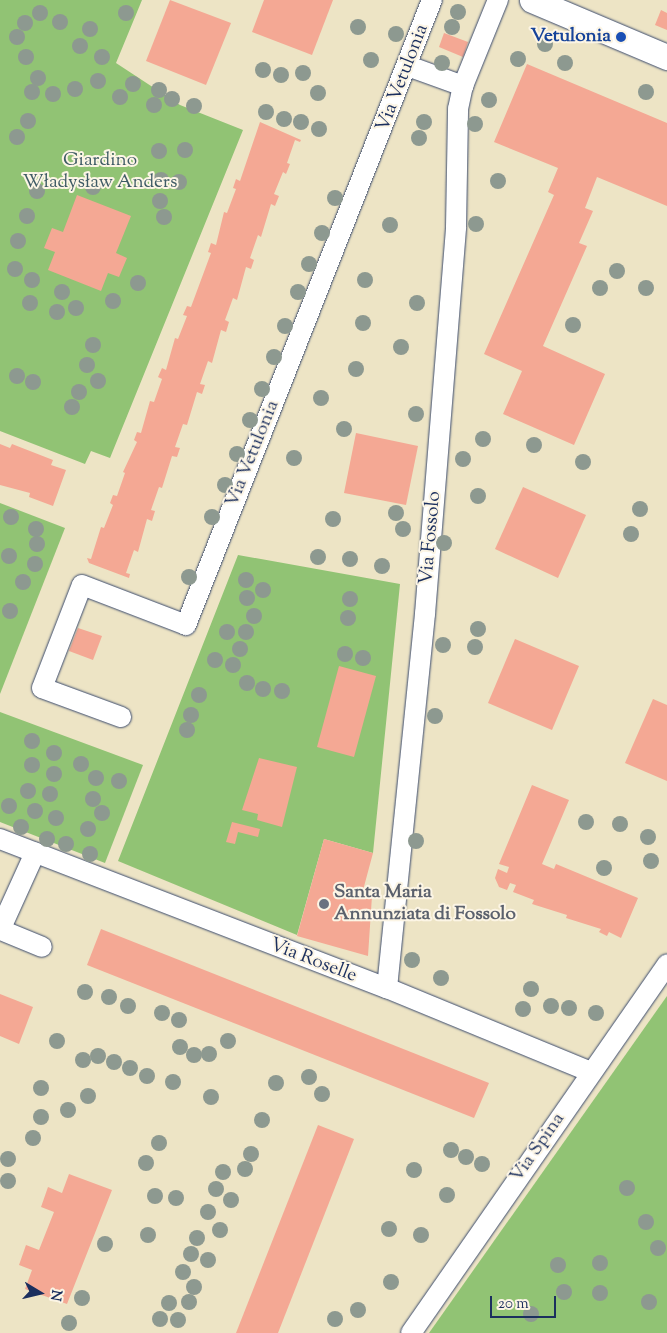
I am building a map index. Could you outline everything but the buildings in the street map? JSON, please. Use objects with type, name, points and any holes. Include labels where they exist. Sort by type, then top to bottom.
[{"type":"street","name":"Via Vetulonia","points":[[121,717],[42,688],[82,585],[186,624],[408,66],[432,0]]},
{"type":"street","name":"Via Fossolo","points":[[387,988],[425,614],[456,227],[458,109],[463,86],[498,0]]},
{"type":"street","points":[[532,0],[667,57]]},
{"type":"street","points":[[408,66],[463,86]]},
{"type":"street","name":"Via Roselle","points":[[0,839],[387,988],[591,1072]]},
{"type":"street","points":[[35,853],[0,930],[42,947]]},
{"type":"street","name":"Via Spina","points":[[411,1333],[667,964]]},
{"type":"green space","name":"Giardino Władysław Anders","points":[[0,0],[142,0],[116,63],[180,105],[243,130],[110,458],[91,451],[85,464],[0,431]]},
{"type":"green space","points":[[0,503],[65,528],[0,694]]},
{"type":"green space","points":[[238,555],[400,584],[373,853],[324,839],[297,935],[118,861]]},
{"type":"green space","points":[[0,712],[143,765],[105,863],[0,822]]},
{"type":"green space","points":[[667,996],[667,1333],[429,1333]]},
{"type":"place","name":"Vetulonia","points":[[621,37]]},
{"type":"place","name":"Santa Maria Annunziata di Fossolo","points":[[324,904]]}]
